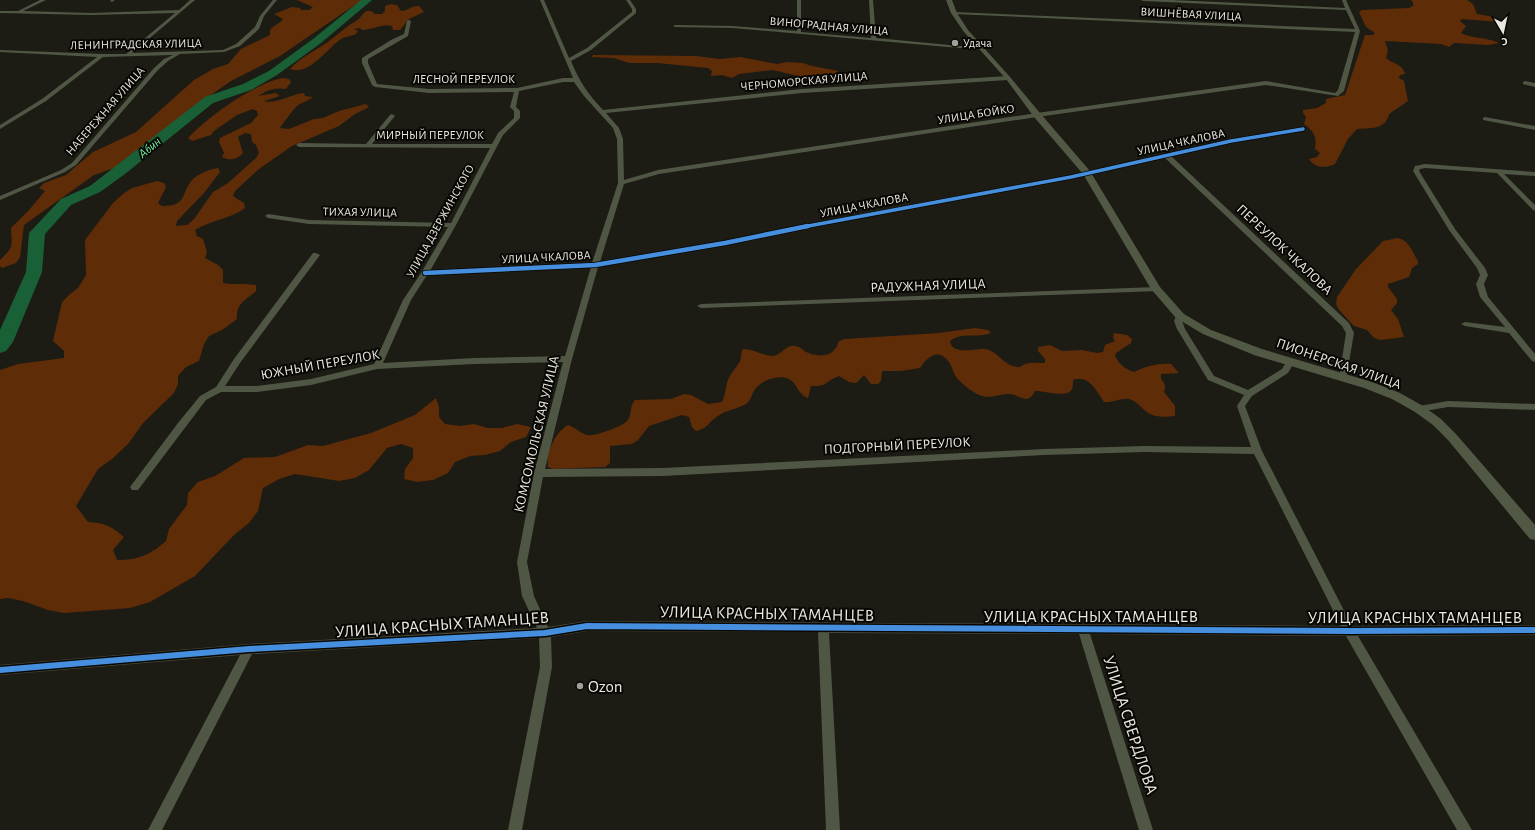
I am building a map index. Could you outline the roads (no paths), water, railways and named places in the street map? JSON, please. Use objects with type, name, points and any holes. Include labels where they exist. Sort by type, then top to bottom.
[{"type":"main road","name":"ПИОНЕРСКАЯ УЛИЦА","points":[[949,0],[954,13],[966,31],[1008,78],[1037,115],[1087,173],[1156,289],[1180,316],[1207,332],[1258,352],[1291,361],[1396,396],[1419,409],[1437,422],[1452,437],[1535,535]]},
{"type":"street","points":[[18,12],[44,0]]},
{"type":"street","points":[[128,54],[193,0]]},
{"type":"street","name":"ЛЕНИНГРАДСКАЯ УЛИЦА","points":[[0,51],[102,56],[224,51],[238,45],[258,28],[262,16],[276,0]]},
{"type":"street","name":"КОМСОМОЛЬСКАЯ УЛИЦА","points":[[515,830],[546,667],[544,633],[528,596],[522,562],[539,473],[568,359],[595,265],[621,183],[620,139],[616,128],[586,95],[576,80],[569,60],[542,0]]},
{"type":"street","points":[[569,60],[588,50],[630,17],[634,12],[634,9],[628,0]]},
{"type":"street","points":[[799,0],[799,33]]},
{"type":"street","points":[[871,0],[874,40]]},
{"type":"street","points":[[1142,0],[1348,9]]},
{"type":"street","points":[[1344,0],[1358,31]]},
{"type":"street","points":[[0,12],[91,14],[181,11]]},
{"type":"street","name":"ВИШНЁВАЯ УЛИЦА","points":[[954,13],[1358,31]]},
{"type":"street","name":"ЛЕСНОЙ ПЕРЕУЛОК","points":[[409,21],[406,35],[365,58],[365,63],[375,86],[429,91],[517,90],[563,80],[576,80]]},
{"type":"street","name":"ВИНОГРАДНАЯ УЛИЦА","points":[[675,26],[732,27],[980,48]]},
{"type":"street","name":"УЛИЦА БОЙКО","points":[[621,183],[658,172],[1037,115],[1266,84],[1336,94],[1341,91],[1358,31]]},
{"type":"street","name":"НАБЕРЕЖНАЯ УЛИЦА","points":[[0,198],[74,164],[156,69],[166,60],[180,53]]},
{"type":"street","points":[[0,127],[44,100],[102,56]]},
{"type":"street","name":"ЧЕРНОМОРСКАЯ УЛИЦА","points":[[602,112],[802,91],[1008,78]]},
{"type":"street","points":[[1525,83],[1535,85]]},
{"type":"street","name":"УЛИЦА ДЗЕРЖИНСКОГО","points":[[378,366],[407,300],[425,273],[453,225],[500,134],[517,118],[517,111],[513,107],[517,90]]},
{"type":"street","name":"МИРНЫЙ ПЕРЕУЛОК","points":[[367,146],[392,116]]},
{"type":"street","points":[[1485,119],[1535,128]]},
{"type":"street","name":"УЛИЦА ЧКАЛОВА","points":[[425,273],[595,265],[725,243],[1087,173],[1231,142],[1303,129]]},
{"type":"street","name":"МИРНЫЙ ПЕРЕУЛОК","points":[[299,145],[494,146]]},
{"type":"street","name":"ПЕРЕУЛОК ЧКАЛОВА","points":[[1166,156],[1346,325],[1350,333],[1343,378]]},
{"type":"street","points":[[1535,174],[1425,166],[1417,167],[1416,171],[1452,230],[1481,268],[1484,274],[1480,284],[1484,297],[1535,359]]},
{"type":"street","points":[[1499,172],[1535,209]]},
{"type":"street","name":"ТИХАЯ УЛИЦА","points":[[268,216],[309,222],[453,225]]},
{"type":"street","name":"ЮЖНЫЙ ПЕРЕУЛОК","points":[[219,389],[237,362],[316,255]]},
{"type":"street","name":"РАДУЖНАЯ УЛИЦА","points":[[701,306],[1156,289]]},
{"type":"street","points":[[1180,316],[1178,321],[1181,329],[1211,378],[1249,394]]},
{"type":"street","points":[[1465,324],[1512,331]]},
{"type":"street","name":"ЮЖНЫЙ ПЕРЕУЛОК","points":[[219,389],[257,389],[311,382],[378,366],[474,361],[568,359]]},
{"type":"street","points":[[1291,361],[1285,371],[1249,394],[1241,406],[1257,451],[1349,631],[1465,830]]},
{"type":"street","points":[[136,487],[181,425],[203,398],[219,389]]},
{"type":"street","points":[[1419,409],[1448,404],[1535,406]]},
{"type":"street","name":"ПОДГОРНЫЙ ПЕРЕУЛОК","points":[[539,473],[663,472],[1044,452],[1144,449],[1257,451]]},
{"type":"street","name":"УЛИЦА КРАСНЫХ ТАМАНЦЕВ","points":[[0,670],[249,649],[544,633],[587,626],[1083,630],[1535,630]]},
{"type":"street","points":[[823,628],[833,830]]},
{"type":"street","name":"УЛИЦА СВЕРДЛОВА","points":[[1083,630],[1146,830]]},
{"type":"street","points":[[155,830],[249,649]]},
{"type":"waterway","name":"Абин","points":[[0,347],[4,342],[34,272],[37,233],[66,202],[95,189],[209,100],[247,87],[273,73],[317,41],[367,0]]},
{"type":"place","name":"Удача","points":[[955,43]]},
{"type":"place","name":"Ozon","points":[[580,686]]}]
